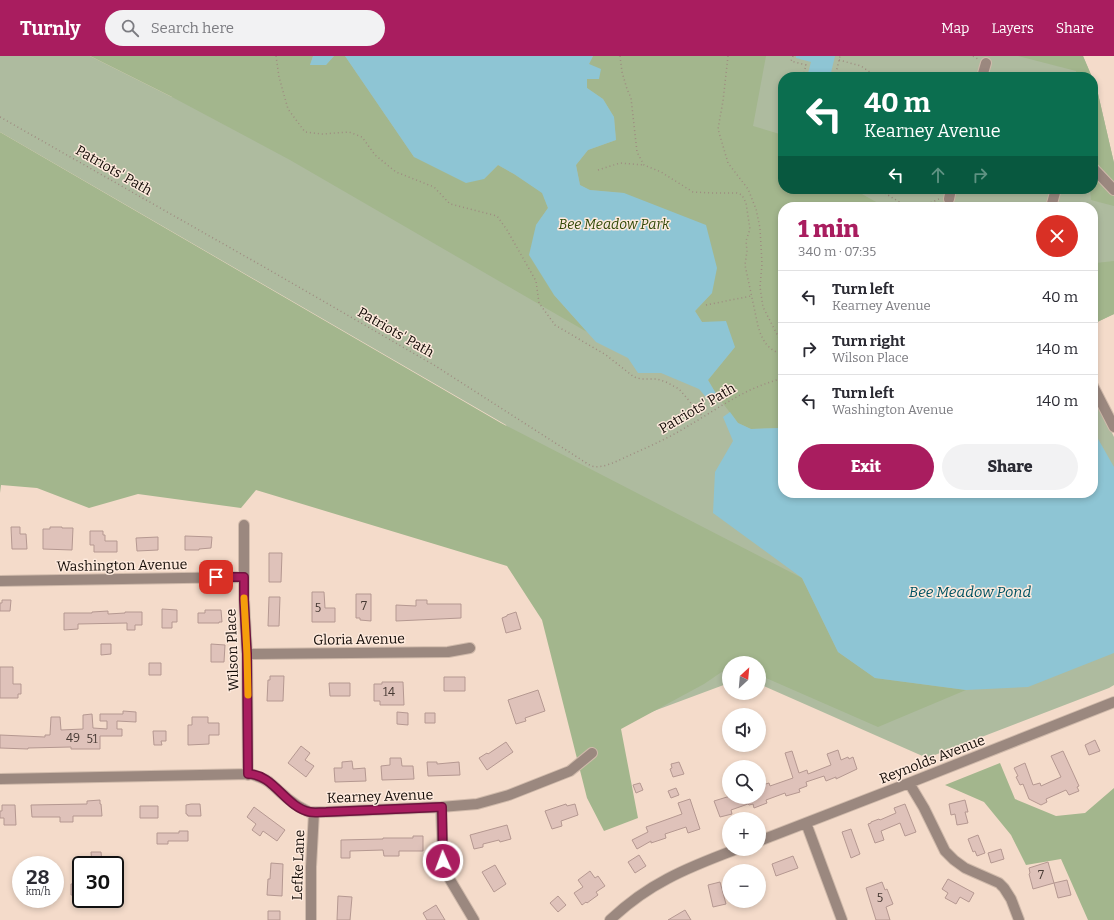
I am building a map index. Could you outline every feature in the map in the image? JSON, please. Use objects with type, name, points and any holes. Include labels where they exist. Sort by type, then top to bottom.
[{"type":"street","points":[[983,72],[986,63]]},
{"type":"street","points":[[1098,173],[1114,190]]},
{"type":"street","points":[[1098,396],[1114,427]]},
{"type":"street","name":"Wilson Place","points":[[244,525],[244,600],[247,654],[248,774]]},
{"type":"street","name":"Washington Avenue","points":[[0,581],[244,577]]},
{"type":"street","name":"Gloria Avenue","points":[[247,654],[448,652],[470,648]]},
{"type":"street","name":"Reynolds Avenue","points":[[766,838],[1114,702]]},
{"type":"street","name":"Kearney Avenue","points":[[0,779],[248,774],[264,779],[298,806],[309,812],[442,807],[477,804],[509,795],[570,772],[592,753]]},
{"type":"street","points":[[909,783],[924,808],[945,851],[965,868],[999,883],[1011,899],[1019,920]]},
{"type":"street","points":[[442,807],[443,861],[446,873],[474,920]]},
{"type":"street","name":"Lefke Lane","points":[[311,920],[311,867],[314,812]]},
{"type":"street","points":[[806,823],[842,920]]},
{"type":"street","points":[[610,920],[644,893],[666,879],[722,855]]},
{"type":"path","points":[[276,56],[279,77],[288,109],[304,132],[322,134],[349,132],[362,137],[375,155],[396,172],[434,187],[450,204],[497,216],[507,230],[536,281],[539,303],[555,325],[606,356],[634,377],[641,379],[658,379],[679,389],[703,417]]},
{"type":"path","points":[[620,56],[622,72],[631,98],[637,152],[644,165]]},
{"type":"path","points":[[728,56],[718,129],[728,163],[748,189],[756,208],[760,228],[762,264],[760,287],[763,307],[778,336]]},
{"type":"path","points":[[793,56],[791,61],[806,65],[804,72]]},
{"type":"path","points":[[836,72],[840,56]]},
{"type":"path","points":[[839,60],[861,66],[870,72]]},
{"type":"path","name":"Patriots' Path","points":[[0,117],[258,263],[434,365],[590,466],[600,467],[639,452],[688,426],[745,392],[778,380]]},
{"type":"path","points":[[598,170],[620,163],[644,165],[661,172],[693,192],[731,192],[742,195],[746,203],[750,229],[746,241],[747,251],[745,265],[751,296],[760,334],[770,348],[778,353]]},
{"type":"path","points":[[886,194],[898,202]]},
{"type":"path","points":[[932,202],[950,194]]},
{"type":"path","points":[[706,305],[751,296]]},
{"type":"green space","name":"Bee Meadow Park","points":[[0,56],[90,56],[172,97],[250,56],[1083,56],[1090,72],[778,72],[778,194],[1098,194],[1098,94],[1114,163],[1114,314],[1098,322],[1098,202],[778,202],[778,498],[1098,498],[1098,404],[1114,437],[1114,685],[927,758],[766,687],[766,656],[722,656],[722,686],[611,727],[506,425],[0,132]]},
{"type":"green space","points":[[90,56],[313,56],[310,65],[326,65],[334,56],[345,56],[414,157],[484,179],[498,165],[543,193],[548,208],[536,225],[554,295],[587,332],[290,160],[172,97]]},
{"type":"green space","points":[[593,56],[766,56],[753,126],[778,134],[778,194],[862,194],[876,202],[778,202],[778,428],[751,429],[738,423],[718,397],[708,380],[735,347],[702,322],[695,311],[712,293],[624,193],[589,190],[580,185],[576,165],[588,150],[616,140],[614,117],[603,99],[587,88],[587,79],[599,78],[589,64]]},
{"type":"green space","points":[[1018,56],[1083,56],[1090,72],[1076,71]]},
{"type":"green space","points":[[1098,94],[1114,163],[1114,206],[1091,200],[1090,194],[1098,194]]},
{"type":"green space","points":[[0,132],[501,423],[802,578],[838,652],[875,678],[966,690],[878,727],[766,678],[766,656],[722,656],[722,672],[704,684],[621,729],[638,818],[604,831],[587,798],[542,620],[507,566],[256,490],[241,508],[138,494],[89,508],[37,488],[1,485],[0,493]]},
{"type":"green space","points":[[1114,261],[1114,314],[1098,322],[1098,263]]},
{"type":"green space","points":[[1000,763],[1015,799],[1056,816],[1085,813],[1114,788],[1114,920],[1088,920],[1061,859],[1026,865],[1011,835],[984,802],[945,785]]},
{"type":"water","points":[[313,56],[334,56],[326,65],[310,65]]},
{"type":"water","points":[[345,56],[593,56],[589,64],[601,69],[599,79],[587,79],[587,88],[603,99],[614,117],[616,140],[588,150],[576,165],[580,185],[590,190],[624,193],[706,225],[717,268],[712,293],[695,311],[702,322],[726,321],[735,347],[708,380],[718,397],[711,403],[699,389],[661,373],[638,373],[628,358],[596,342],[554,295],[529,255],[536,225],[548,208],[542,193],[498,165],[484,179],[466,183],[414,157]]},
{"type":"water","points":[[796,56],[835,56],[831,72],[808,72],[811,62],[796,58]]},
{"type":"water","name":"Bee Meadow Pond","points":[[730,412],[738,423],[751,429],[778,428],[778,498],[1098,498],[1098,439],[1114,467],[1114,653],[1028,687],[966,690],[875,678],[838,652],[802,578],[713,513],[715,472],[733,441],[723,417]]},
{"type":"building","points":[[11,527],[20,527],[20,534],[26,534],[27,549],[12,549]]},
{"type":"building","points":[[50,527],[73,528],[72,550],[43,549],[43,529],[50,529]]},
{"type":"building","points":[[90,531],[103,531],[105,541],[117,541],[117,552],[94,552],[94,545],[90,545]]},
{"type":"building","points":[[185,536],[212,537],[211,548],[185,550]]},
{"type":"building","points":[[158,537],[158,550],[137,551],[136,538]]},
{"type":"building","points":[[269,553],[282,553],[281,582],[269,582]]},
{"type":"building","points":[[312,592],[324,592],[325,608],[335,608],[335,622],[312,622]]},
{"type":"building","points":[[356,594],[371,594],[371,621],[356,618]]},
{"type":"building","points":[[269,597],[280,597],[279,626],[268,626]]},
{"type":"building","points":[[2,600],[11,600],[10,611],[0,611],[0,603],[2,603]]},
{"type":"building","points":[[416,600],[427,600],[427,604],[461,604],[461,618],[396,621],[396,605],[416,606]]},
{"type":"building","points":[[162,609],[177,610],[177,622],[172,622],[172,628],[162,628]]},
{"type":"building","points":[[205,610],[221,610],[222,622],[198,623],[198,613],[205,613]]},
{"type":"building","points":[[108,611],[108,614],[142,612],[142,625],[135,625],[135,630],[127,630],[127,623],[78,624],[78,629],[64,630],[64,613],[92,613]]},
{"type":"building","points":[[516,612],[521,629],[506,633],[502,618]]},
{"type":"building","points":[[101,644],[111,644],[111,654],[101,655]]},
{"type":"building","points":[[211,644],[225,645],[224,662],[211,662]]},
{"type":"building","points":[[149,663],[161,663],[161,675],[149,675]]},
{"type":"building","points":[[0,667],[13,667],[13,684],[21,684],[21,694],[18,694],[18,698],[0,698]]},
{"type":"building","points":[[270,676],[284,676],[283,701],[267,701],[268,680],[270,680]]},
{"type":"building","points":[[444,677],[465,677],[465,691],[444,691]]},
{"type":"building","points":[[382,682],[403,682],[404,705],[380,705],[380,701],[374,701],[374,684],[382,684]]},
{"type":"building","points":[[329,683],[350,683],[350,696],[330,696]]},
{"type":"building","points":[[538,690],[545,711],[525,718],[526,721],[516,724],[508,700]]},
{"type":"building","points":[[123,711],[136,712],[136,722],[117,721],[117,729],[122,729],[122,736],[100,736],[100,749],[71,749],[71,747],[28,749],[0,748],[0,735],[45,737],[45,735],[50,735],[51,717],[60,717],[61,730],[83,729],[83,715],[92,714],[93,728],[107,729],[107,721],[100,721],[100,714],[123,714]]},
{"type":"building","points":[[397,712],[408,713],[408,725],[397,724]]},
{"type":"building","points":[[425,713],[435,713],[435,723],[425,723]]},
{"type":"building","points":[[192,717],[208,717],[208,723],[219,723],[219,735],[209,735],[209,744],[188,745],[188,725],[192,725]]},
{"type":"building","points":[[153,731],[166,731],[166,741],[161,741],[162,745],[154,745]]},
{"type":"building","points":[[1095,740],[1100,751],[1089,755],[1085,745]]},
{"type":"building","points":[[506,742],[513,752],[487,770],[479,758]]},
{"type":"building","points":[[301,746],[310,753],[305,760],[314,766],[306,777],[288,763]]},
{"type":"building","points":[[838,750],[841,760],[848,757],[849,759],[853,757],[857,769],[836,779],[836,777],[826,781],[824,776],[806,782],[807,786],[799,789],[800,792],[786,796],[785,793],[766,800],[766,784],[769,783],[770,786],[793,778],[785,753],[792,751],[799,773],[807,770],[808,774],[831,765],[827,754]]},
{"type":"building","points":[[1063,751],[1079,786],[1077,787],[1079,791],[1069,795],[1066,790],[1046,799],[1047,802],[1041,805],[1029,799],[1023,784],[1020,785],[1016,777],[1018,776],[1014,768],[1025,763],[1033,785],[1040,783],[1041,786],[1061,777],[1051,756]]},
{"type":"building","points":[[390,758],[401,758],[402,766],[413,766],[414,779],[382,780],[381,766],[390,765]]},
{"type":"building","points":[[352,761],[353,769],[365,768],[366,781],[335,782],[334,768],[342,768],[342,762]]},
{"type":"building","points":[[427,762],[437,762],[437,764],[459,762],[460,775],[428,776]]},
{"type":"building","points":[[679,762],[684,774],[673,777],[670,769],[672,768],[671,764]]},
{"type":"building","points":[[640,783],[643,790],[636,793],[633,785]]},
{"type":"building","points":[[676,788],[679,795],[671,798],[668,791]]},
{"type":"building","points":[[690,799],[700,829],[688,833],[686,827],[665,834],[666,838],[651,843],[651,841],[637,849],[632,840],[648,832],[646,827],[682,814],[678,803]]},
{"type":"building","points":[[722,799],[722,804],[748,804],[731,810],[732,812],[722,812],[722,816],[720,817],[714,801]]},
{"type":"building","points":[[100,800],[102,816],[73,816],[73,822],[60,822],[60,817],[32,817],[31,805],[87,804],[87,801]]},
{"type":"building","points":[[965,800],[968,812],[965,812],[968,823],[957,825],[955,814],[951,815],[949,804]]},
{"type":"building","points":[[200,804],[201,816],[188,816],[186,814],[186,805]]},
{"type":"building","points":[[566,804],[567,806],[575,804],[578,815],[561,821],[562,826],[552,829],[545,811]]},
{"type":"building","points":[[753,804],[764,804],[754,808]]},
{"type":"building","points":[[905,804],[916,832],[905,836],[900,823],[881,831],[884,840],[875,843],[868,824],[896,813],[894,808]]},
{"type":"building","points":[[2,805],[15,805],[16,825],[4,825],[4,818],[0,818]]},
{"type":"building","points":[[140,806],[158,806],[158,818],[140,818]]},
{"type":"building","points":[[254,807],[285,830],[277,841],[263,831],[260,836],[252,830],[256,824],[247,817]]},
{"type":"building","points":[[507,825],[511,839],[483,844],[483,847],[474,849],[470,835]]},
{"type":"building","points":[[851,829],[860,854],[851,858],[842,832]]},
{"type":"building","points":[[179,831],[188,831],[188,841],[168,841],[168,844],[157,844],[157,833],[179,833]]},
{"type":"building","points":[[978,835],[985,853],[977,856],[975,851],[973,852],[968,839]]},
{"type":"building","points":[[413,836],[423,836],[423,851],[399,851],[399,856],[384,856],[383,850],[350,851],[350,858],[341,858],[341,840],[413,838]]},
{"type":"building","points":[[1001,849],[1004,859],[991,863],[988,853]]},
{"type":"building","points":[[91,852],[101,852],[101,856],[91,856]]},
{"type":"building","points":[[639,855],[646,866],[635,873],[628,862]]},
{"type":"building","points":[[793,856],[798,868],[776,876],[772,864]]},
{"type":"building","points":[[1048,862],[1054,883],[1033,889],[1029,868]]},
{"type":"building","points":[[271,863],[283,864],[282,896],[267,895]]},
{"type":"building","points":[[495,865],[506,884],[494,892],[482,872]]},
{"type":"building","points":[[590,871],[595,878],[598,876],[605,886],[596,892],[598,895],[582,905],[574,893],[583,887],[578,880]]},
{"type":"building","points":[[948,879],[974,893],[969,902],[960,897],[956,904],[945,898],[948,893],[942,889]]},
{"type":"building","points":[[1067,880],[1071,895],[1058,898],[1054,883]]},
{"type":"building","points":[[720,882],[722,889],[722,905],[713,907],[708,885]]},
{"type":"building","points":[[882,882],[885,890],[887,889],[893,904],[886,907],[890,920],[876,920],[866,888]]},
{"type":"building","points":[[72,884],[72,895],[71,895]]},
{"type":"building","points":[[338,896],[352,897],[350,920],[337,920]]},
{"type":"building","points":[[558,896],[566,905],[558,912],[550,903]]},
{"type":"building","points":[[436,905],[445,920],[427,920],[423,913]]},
{"type":"building","points":[[685,910],[691,920],[668,920]]},
{"type":"building","points":[[268,911],[280,911],[280,920],[268,920]]},
{"type":"slow traffic","points":[[244,598],[248,695]]},
{"type":"route","points":[[216,577],[244,577],[247,654],[248,774],[258,776],[269,782],[287,798],[309,812],[442,807],[443,861]]}]
